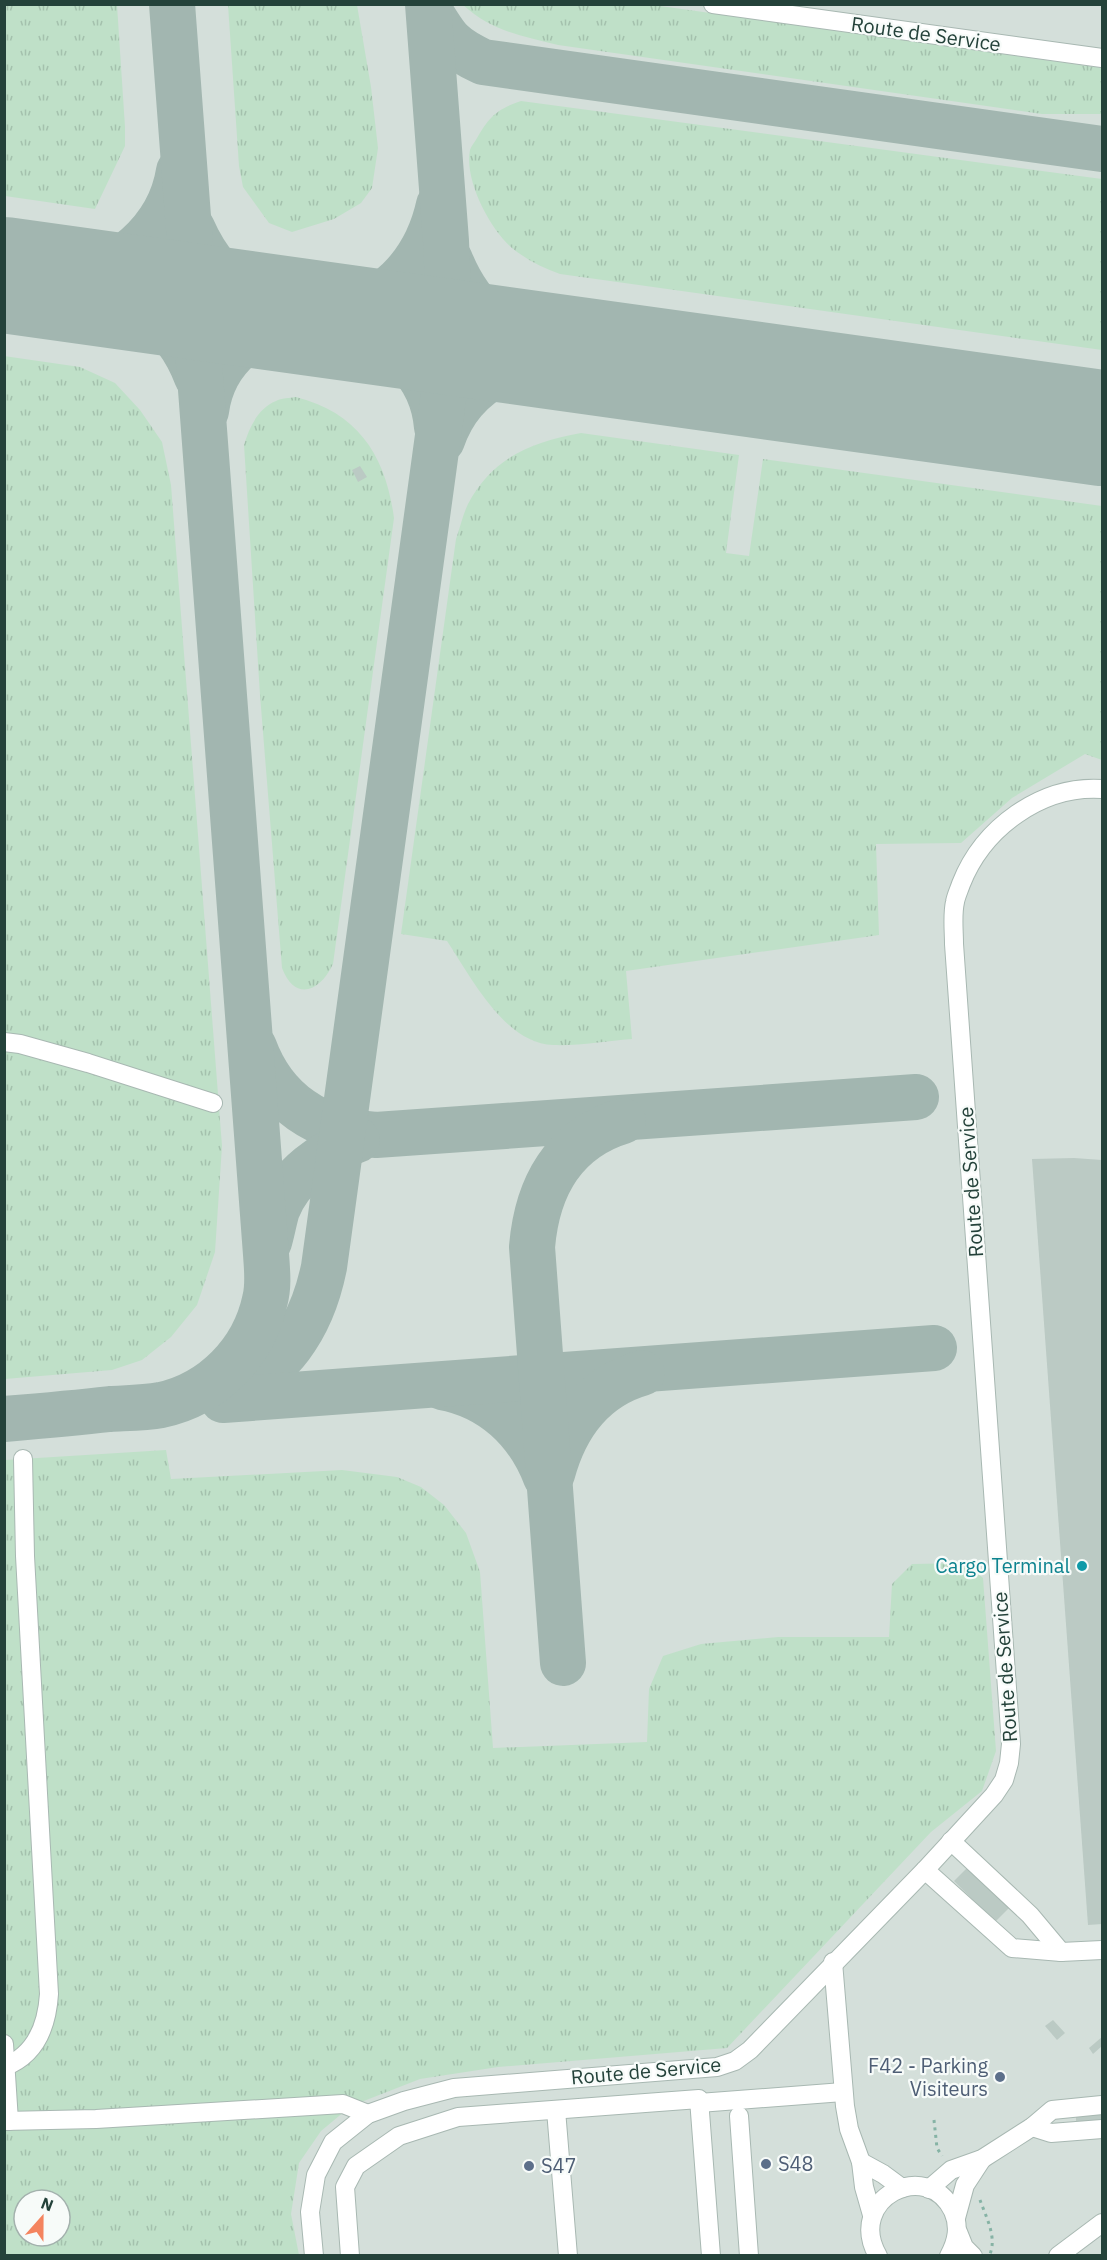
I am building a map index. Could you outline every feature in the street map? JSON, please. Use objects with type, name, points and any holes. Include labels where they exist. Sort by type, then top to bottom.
[{"type":"street","name":"Route de Service","points":[[713,4],[1102,58]]},
{"type":"street","name":"Route de Service","points":[[314,2256],[310,2212],[316,2175],[333,2142],[368,2114],[404,2101],[454,2088],[717,2067],[735,2061],[750,2050],[833,1962],[925,1870],[994,1795],[1004,1780],[1011,1744],[954,955],[954,902],[969,865],[988,839],[1011,818],[1059,793],[1102,789]]},
{"type":"street","points":[[4,1042],[20,1044],[88,1063],[213,1103]]},
{"type":"street","points":[[6,2067],[25,2054],[36,2042],[43,2030],[48,2013],[49,1994],[24,1556],[24,1459]]},
{"type":"street","points":[[951,1841],[1030,1915],[1060,1952]]},
{"type":"street","points":[[925,1870],[1012,1948],[1060,1952],[1102,1950]]},
{"type":"street","points":[[833,1962],[843,2092],[849,2129],[861,2162],[864,2187],[872,2215]]},
{"type":"street","points":[[4,2044],[7,2121],[96,2119],[343,2104],[368,2114]]},
{"type":"street","points":[[699,2103],[843,2092]]},
{"type":"street","points":[[350,2256],[345,2187],[356,2166],[399,2136],[458,2117],[699,2099],[711,2256]]},
{"type":"street","points":[[929,2189],[951,2170],[982,2158],[1032,2127],[1052,2110],[1102,2105]]},
{"type":"street","points":[[556,2110],[568,2256]]},
{"type":"street","points":[[739,2116],[750,2256]]},
{"type":"street","points":[[1032,2127],[1051,2133],[1102,2129]]},
{"type":"street","points":[[949,2256],[955,2245],[965,2185],[982,2158]]},
{"type":"street","points":[[861,2162],[902,2188]]},
{"type":"street","points":[[877,2255],[871,2242],[869,2228],[872,2215],[884,2198],[902,2188],[915,2186],[941,2195],[950,2206],[964,2247],[973,2256]]},
{"type":"street","points":[[1058,2256],[1102,2223]]},
{"type":"path","points":[[934,2120],[937,2148],[951,2170]]},
{"type":"path","points":[[965,2185],[978,2194],[993,2237],[990,2256]]},
{"type":"shaded area","points":[[5,5],[1102,5],[1102,2255],[5,2256]]},
{"type":"green space","points":[[5,4],[117,5],[125,146],[95,209],[5,196]]},
{"type":"green space","points":[[228,5],[357,5],[371,87],[378,148],[372,188],[361,203],[334,219],[292,232],[269,223],[243,187],[239,166]]},
{"type":"green space","points":[[463,5],[653,5],[1102,68],[1102,114],[1042,114],[558,45],[496,27]]},
{"type":"green space","points":[[521,101],[1102,179],[1102,350],[560,274],[547,269],[512,248],[495,229],[480,203],[471,175],[470,150],[481,131],[500,111]]},
{"type":"green space","points":[[4,356],[80,367],[115,383],[140,410],[162,442],[171,485],[222,1146],[215,1252],[197,1305],[171,1337],[142,1360],[112,1370],[5,1379]]},
{"type":"green space","points":[[296,397],[318,404],[337,414],[353,426],[366,441],[384,476],[394,518],[333,964],[328,974],[315,987],[308,989],[294,986],[287,979],[282,968],[260,695],[244,445],[252,425],[264,408],[278,400]]},
{"type":"green space","points":[[581,433],[739,455],[726,553],[749,556],[763,459],[1102,506],[1102,760],[1085,754],[1012,798],[961,843],[876,844],[879,935],[626,971],[632,1039],[553,1045],[535,1041],[519,1033],[491,1006],[447,941],[401,934],[456,539],[465,512],[478,488],[502,463],[530,447]]},
{"type":"green space","points":[[166,1450],[171,1479],[342,1470],[397,1477],[421,1487],[444,1505],[466,1533],[480,1572],[493,1748],[647,1742],[649,1689],[663,1656],[701,1644],[778,1637],[889,1637],[892,1584],[912,1564],[965,1563],[983,1578],[996,1751],[982,1791],[931,1832],[727,2048],[498,2067],[420,2079],[351,2106],[321,2131],[299,2163],[291,2214],[299,2255],[5,2256],[5,1460]]},
{"type":"building","points":[[360,466],[367,477],[358,482],[352,470]]},
{"type":"building","name":"Cargo Terminal","points":[[1032,1159],[1102,1160],[1102,1924],[1088,1925]]},
{"type":"building","points":[[971,1864],[1012,1905],[995,1922],[954,1881]]},
{"type":"building","points":[[1053,2020],[1065,2033],[1057,2040],[1045,2026]]},
{"type":"building","points":[[1102,2037],[1102,2046],[1093,2054],[1089,2048]]},
{"type":"building","points":[[1102,2113],[1102,2121],[1076,2123],[1076,2115]]},
{"type":"taxiway","points":[[4,1419],[155,1406],[198,1391],[214,1381],[241,1353],[260,1319],[267,1289],[172,4]]},
{"type":"taxiway","points":[[220,1395],[241,1386],[277,1362],[302,1328],[319,1289],[324,1267],[448,363],[450,337],[446,241],[428,4]]},
{"type":"taxiway","points":[[429,10],[451,42],[483,62],[1102,149]]},
{"type":"taxiway","points":[[15,276],[57,279],[79,276],[100,270],[120,260],[137,246],[165,212],[174,192],[179,171]]},
{"type":"taxiway","points":[[274,312],[314,314],[343,311],[364,304],[382,294],[399,281],[413,265],[433,226],[439,205]]},
{"type":"taxiway","points":[[192,228],[212,263],[237,288],[269,304],[308,316]]},
{"type":"taxiway","points":[[450,260],[459,280],[470,296],[494,322],[526,340],[565,353]]},
{"type":"taxiway","points":[[69,283],[130,302],[162,323],[176,337],[197,377]]},
{"type":"taxiway","points":[[206,411],[210,391],[218,374],[242,346],[257,335],[274,327],[312,319]]},
{"type":"taxiway","points":[[334,321],[372,335],[404,357],[426,387],[437,427]]},
{"type":"taxiway","points":[[442,440],[451,419],[464,401],[478,386],[495,375],[534,360],[578,355]]},
{"type":"taxiway","points":[[254,1047],[273,1083],[301,1110],[336,1127],[376,1135],[916,1097]]},
{"type":"taxiway","points":[[563,1663],[532,1247],[540,1205],[557,1168],[584,1140],[602,1129],[623,1121]]},
{"type":"taxiway","points":[[269,1242],[277,1210],[290,1186],[321,1158],[357,1140]]},
{"type":"taxiway","points":[[223,1400],[934,1348]]},
{"type":"taxiway","points":[[552,1474],[573,1425],[595,1398],[625,1379],[642,1373]]},
{"type":"taxiway","points":[[442,1387],[477,1398],[506,1418],[529,1444],[546,1477]]},
{"type":"runway","points":[[4,275],[1102,428]]},
{"type":"place","name":"Cargo Terminal","points":[[1082,1566]]},
{"type":"place","name":"F42 - Parking Visiteurs","points":[[1000,2077]]},
{"type":"place","name":"S48","points":[[766,2164]]},
{"type":"place","name":"S47","points":[[529,2166]]}]
